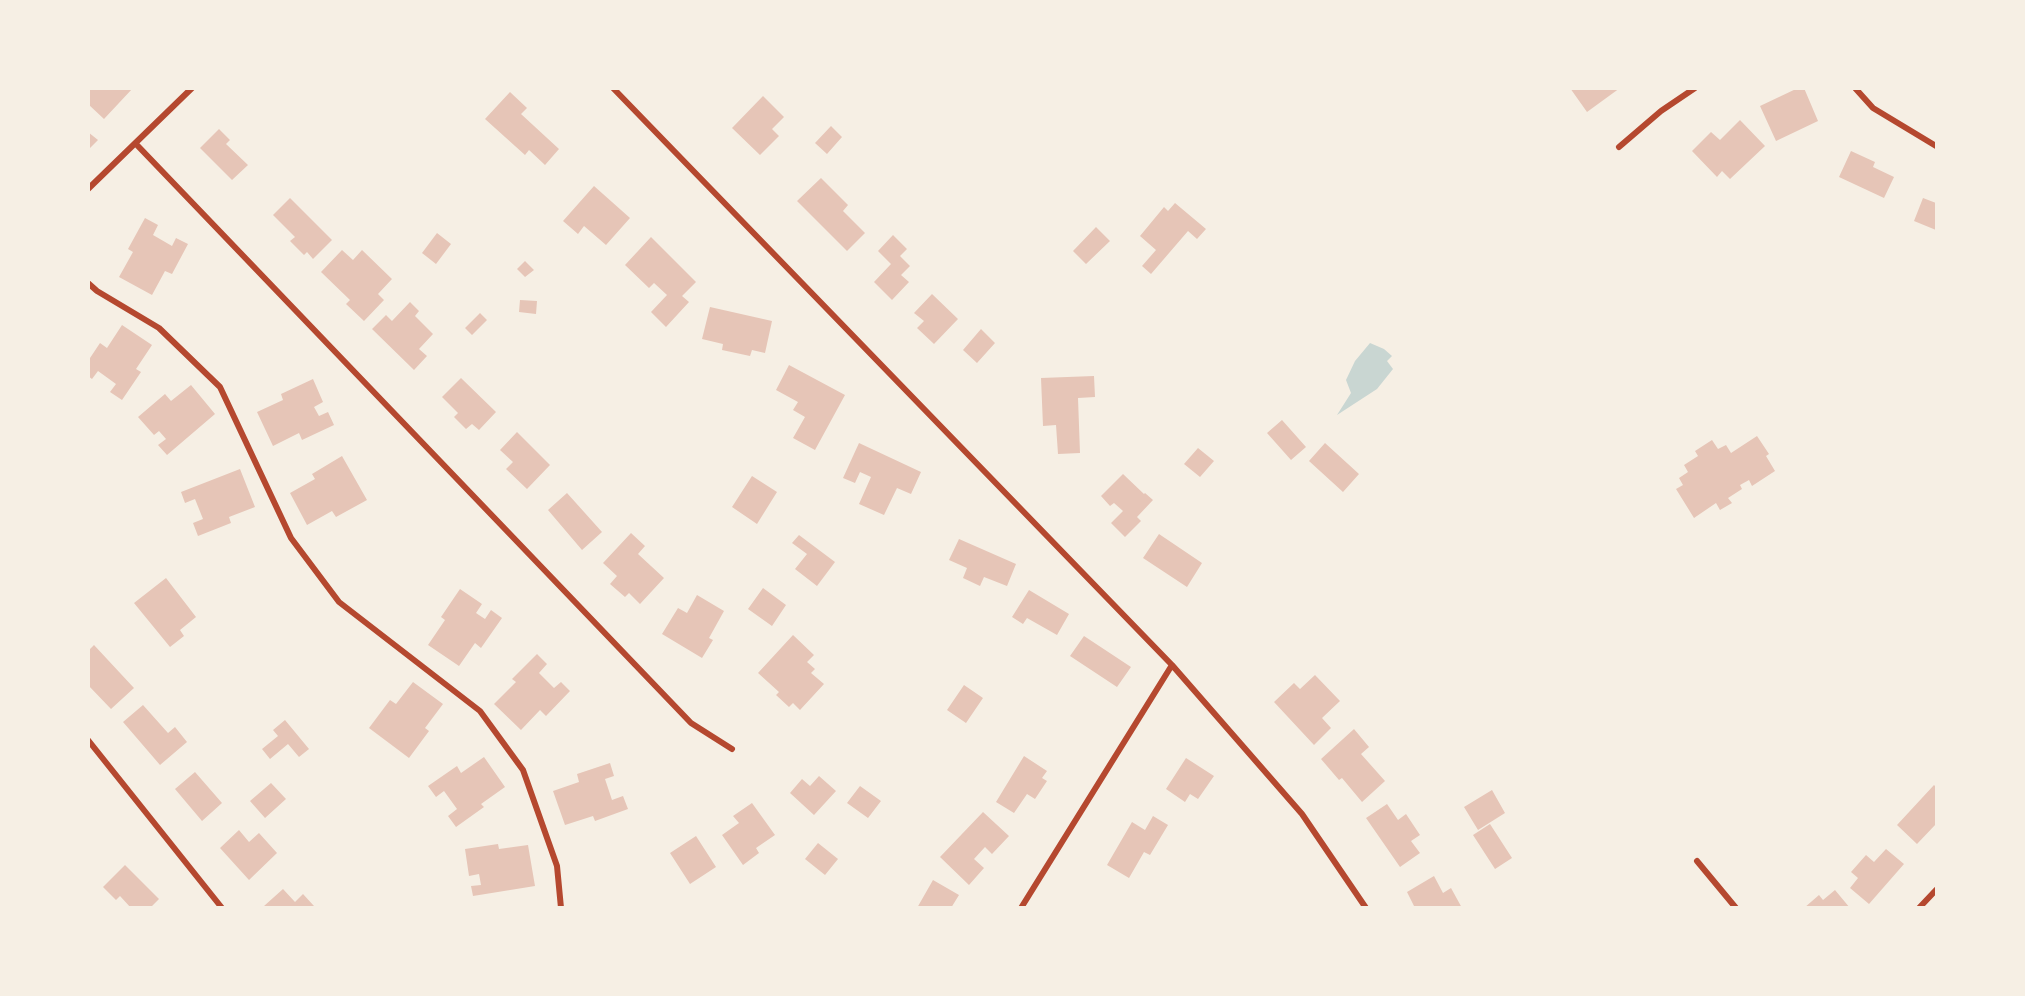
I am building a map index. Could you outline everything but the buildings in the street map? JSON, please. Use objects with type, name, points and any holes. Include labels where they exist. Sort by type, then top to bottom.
[{"type":"street","points":[[88,189],[192,88]]},
{"type":"street","points":[[613,88],[1172,665],[1302,814],[1366,908]]},
{"type":"street","points":[[1619,147],[1661,111],[1695,88]]},
{"type":"street","points":[[1855,88],[1873,108],[1936,146]]},
{"type":"street","points":[[136,144],[691,723],[732,749]]},
{"type":"street","points":[[88,283],[97,291],[159,328],[220,387],[291,538],[339,602],[480,711],[523,770],[557,866],[561,908]]},
{"type":"street","points":[[1021,908],[1172,665]]},
{"type":"street","points":[[88,740],[222,908]]},
{"type":"street","points":[[1697,861],[1736,908]]},
{"type":"street","points":[[1919,908],[1936,890]]},
{"type":"shaded area","points":[[1370,343],[1384,349],[1392,356],[1387,361],[1393,369],[1377,389],[1337,415],[1351,393],[1346,380],[1355,361]]}]
